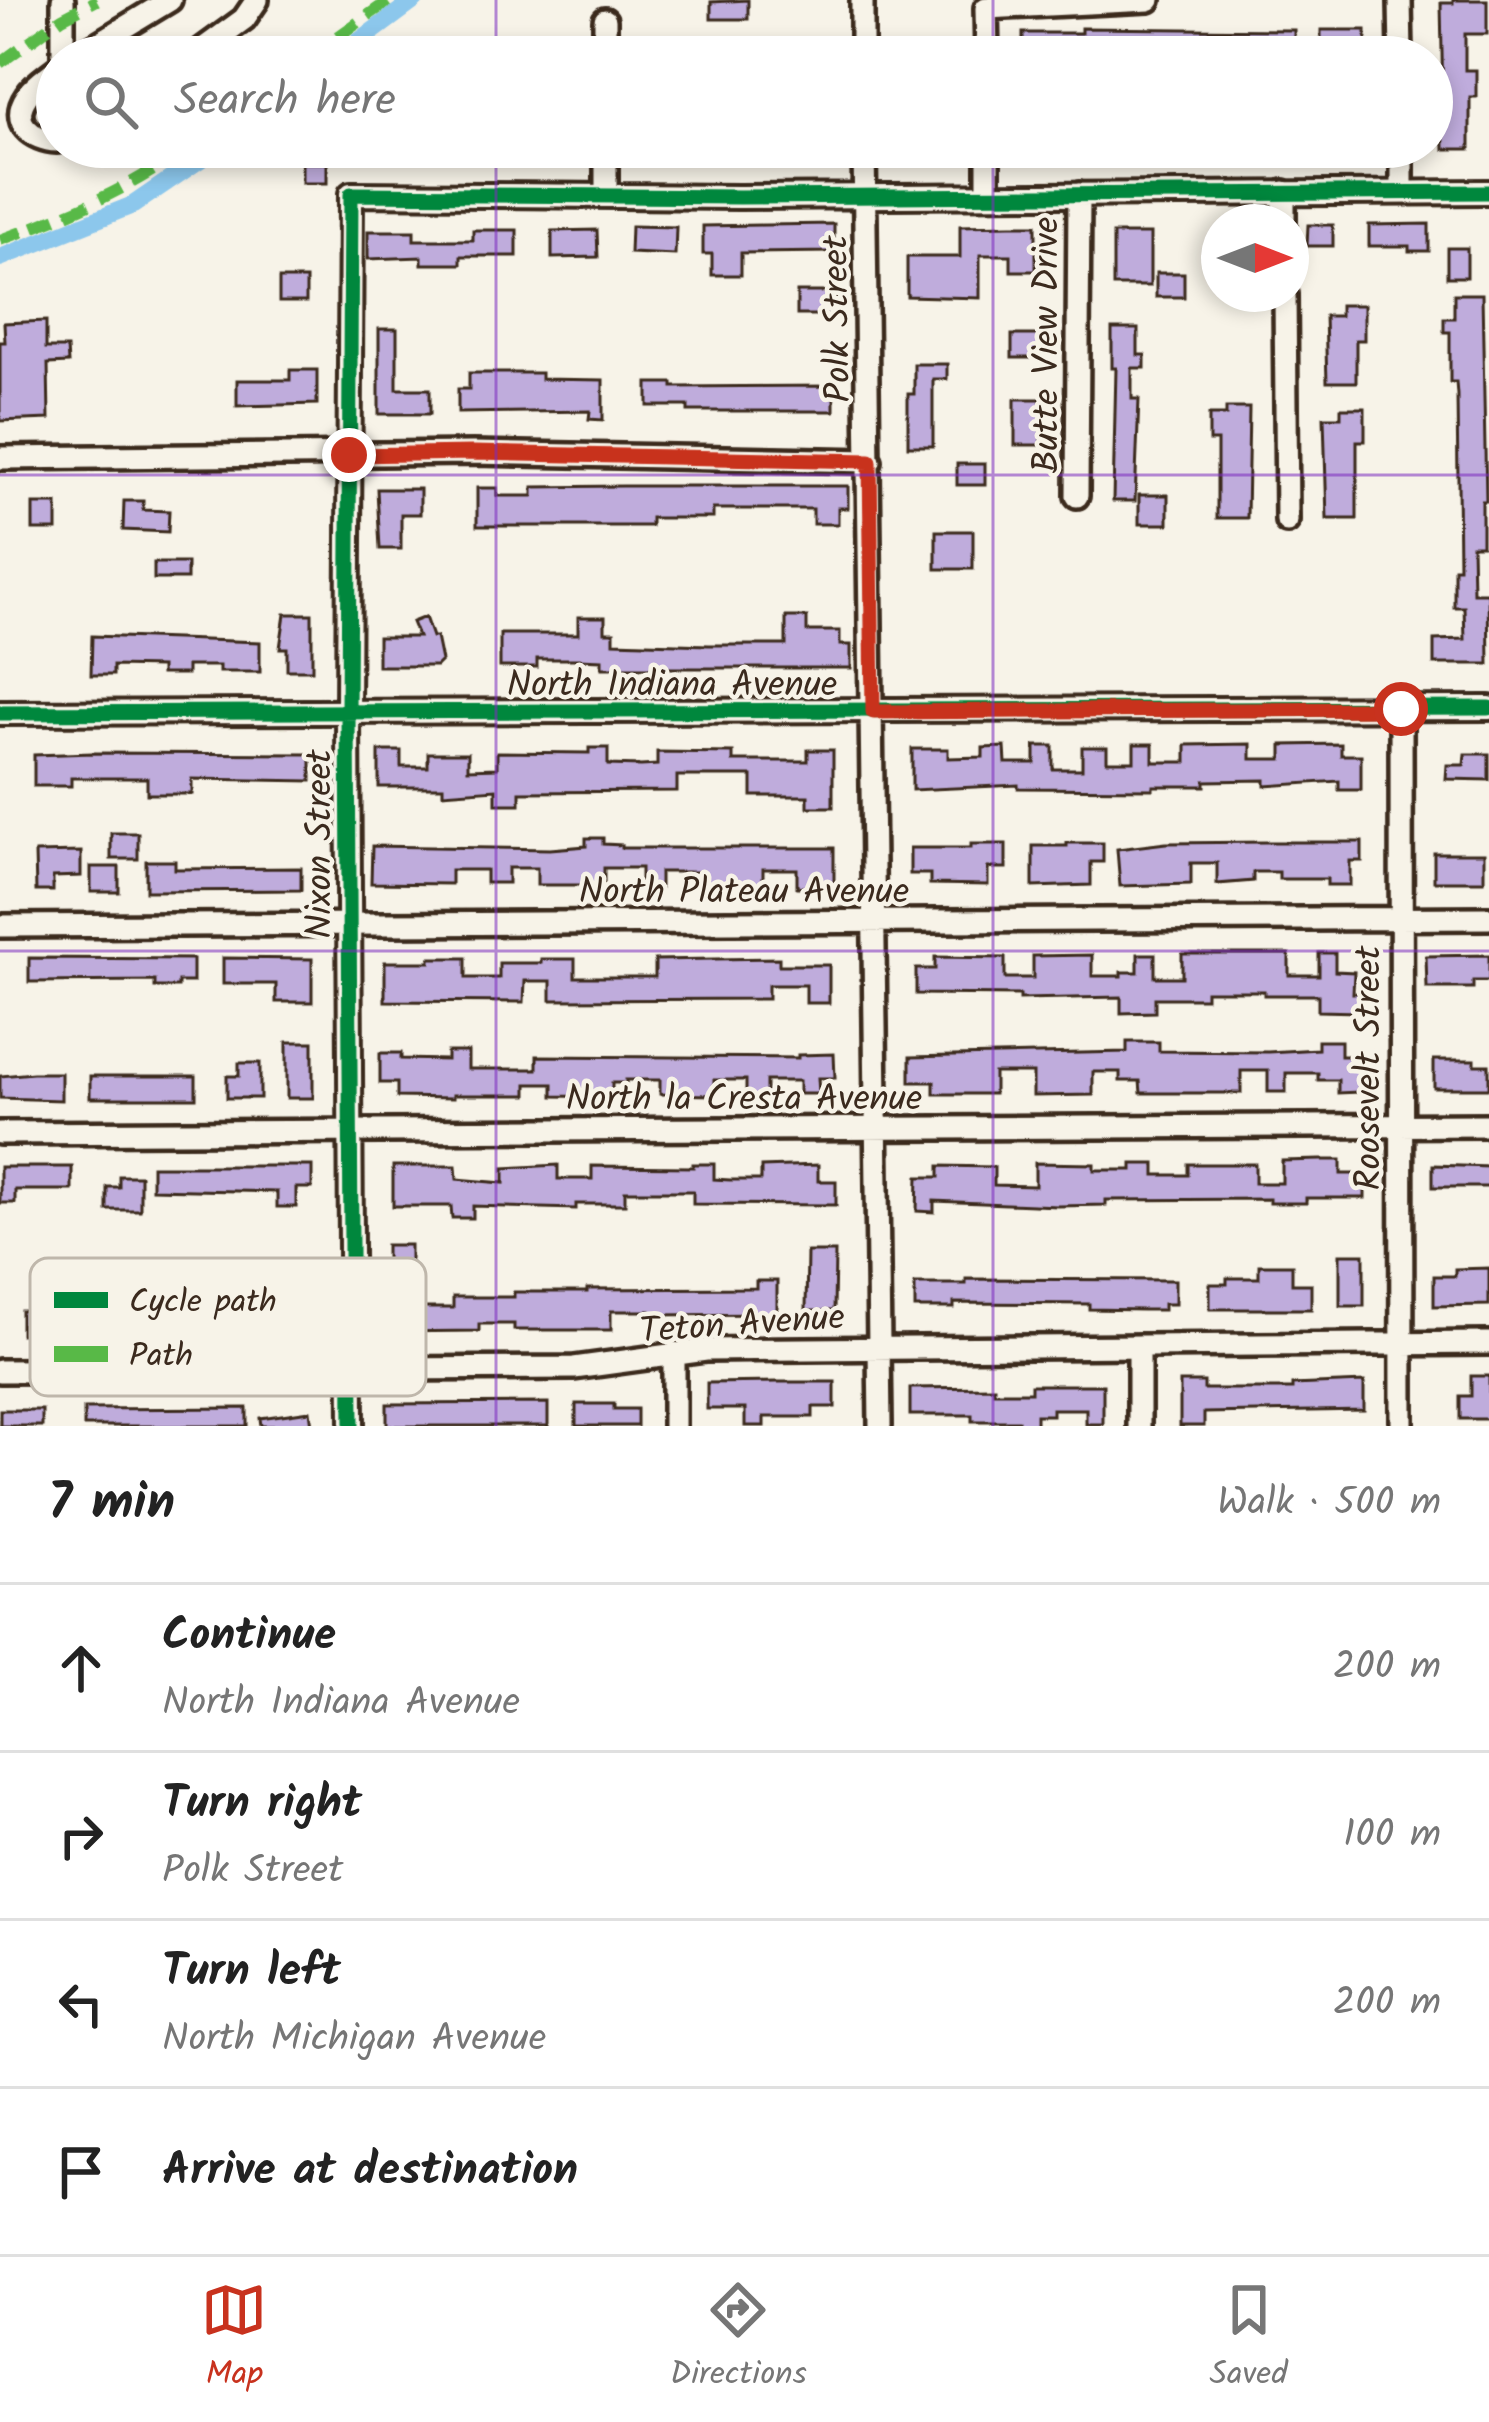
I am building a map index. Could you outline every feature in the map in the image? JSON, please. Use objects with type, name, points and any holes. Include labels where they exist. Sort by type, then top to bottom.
[{"type":"street","points":[[63,0],[63,36]]},
{"type":"street","points":[[111,36],[170,0]]},
{"type":"street","points":[[221,36],[244,19],[257,0]]},
{"type":"street","points":[[862,0],[862,36]]},
{"type":"street","points":[[987,36],[986,8],[1149,0]]},
{"type":"street","points":[[1400,0],[1401,36]]},
{"type":"street","points":[[605,20],[605,36]]},
{"type":"street","points":[[36,86],[22,104],[21,119],[36,137]]},
{"type":"street","points":[[606,168],[606,196],[1489,192]]},
{"type":"street","name":"Polk Street","points":[[865,168],[880,1426]]},
{"type":"street","points":[[988,168],[988,195]]},
{"type":"street","points":[[1402,168],[1402,191]]},
{"type":"street","points":[[1284,192],[1284,204]]},
{"type":"street","name":"Nixon Street","points":[[351,1258],[351,194],[606,196]]},
{"type":"street","name":"Butte View Drive","points":[[1076,496],[1078,194]]},
{"type":"street","points":[[1285,312],[1287,521]]},
{"type":"street","points":[[0,458],[473,453],[870,461]]},
{"type":"street","name":"North Indiana Avenue","points":[[0,713],[1489,708]]},
{"type":"street","name":"Roosevelt Street","points":[[1401,709],[1402,1426]]},
{"type":"street","name":"North Plateau Avenue","points":[[0,926],[1489,918]]},
{"type":"street","name":"North la Cresta Avenue","points":[[0,1133],[1489,1125]]},
{"type":"street","name":"Teton Avenue","points":[[426,1369],[574,1368],[674,1353],[879,1346],[1489,1343]]},
{"type":"street","points":[[1139,1346],[1139,1426]]},
{"type":"street","points":[[674,1353],[674,1426]]},
{"type":"street","name":"Teton Avenue","points":[[0,1371],[30,1371]]},
{"type":"building","points":[[748,0],[748,19],[711,19],[711,2]]},
{"type":"building","points":[[1487,0],[1487,34],[1465,34],[1465,70],[1476,70],[1476,97],[1470,97],[1470,149],[1453,149],[1453,36],[1442,36],[1441,3]]},
{"type":"building","points":[[1081,28],[1294,30],[1294,36],[1023,36],[1081,33]]},
{"type":"building","points":[[1321,30],[1366,30],[1366,36],[1321,36]]},
{"type":"building","points":[[302,168],[327,168],[327,183],[302,183]]},
{"type":"building","points":[[834,224],[834,252],[741,253],[741,275],[712,275],[712,254],[703,254],[703,226]]},
{"type":"building","points":[[1429,224],[1429,251],[1369,246],[1369,225]]},
{"type":"building","points":[[1036,225],[1036,271],[1011,271],[1011,255],[980,255],[980,298],[907,296],[907,257],[960,257],[960,226]]},
{"type":"building","points":[[1309,225],[1333,225],[1333,246],[1309,246]]},
{"type":"building","points":[[631,226],[676,227],[675,255],[630,253]]},
{"type":"building","points":[[473,230],[517,230],[517,256],[461,256],[461,264],[422,264],[422,257],[368,259],[368,231],[414,231],[414,240],[473,240]]},
{"type":"building","points":[[597,230],[598,257],[552,258],[552,231]]},
{"type":"building","points":[[1113,234],[1150,234],[1150,286],[1113,286]]},
{"type":"building","points":[[1447,248],[1467,248],[1467,277],[1447,277]]},
{"type":"building","points":[[1156,273],[1184,273],[1184,297],[1156,297]]},
{"type":"building","points":[[279,279],[306,279],[306,302],[279,302]]},
{"type":"building","points":[[797,292],[836,292],[836,315],[797,315]]},
{"type":"building","points":[[1454,294],[1482,294],[1486,501],[1482,501],[1482,545],[1472,545],[1473,593],[1488,593],[1489,664],[1434,664],[1434,640],[1465,639],[1464,607],[1454,607],[1454,568],[1459,568],[1457,395],[1456,382],[1450,382],[1450,332],[1444,332],[1444,318],[1454,318]]},
{"type":"building","points":[[1340,305],[1364,305],[1364,340],[1356,340],[1356,382],[1327,382],[1325,316],[1340,316]]},
{"type":"building","points":[[46,321],[46,348],[67,348],[68,363],[48,364],[49,419],[0,421],[4,323]]},
{"type":"building","points":[[379,329],[397,329],[397,389],[430,389],[430,414],[379,414]]},
{"type":"building","points":[[1112,329],[1138,329],[1138,355],[1145,355],[1145,368],[1132,368],[1132,399],[1139,399],[1135,501],[1113,501],[1116,368],[1112,368]]},
{"type":"building","points":[[1012,335],[1040,335],[1040,358],[1012,358]]},
{"type":"building","points":[[914,364],[947,364],[947,379],[933,379],[933,446],[908,446],[908,394],[914,394]]},
{"type":"building","points":[[290,370],[317,370],[317,404],[237,406],[237,380],[290,380]]},
{"type":"building","points":[[469,373],[541,373],[541,379],[603,380],[603,420],[589,419],[590,411],[458,413],[458,389],[469,389]]},
{"type":"building","points":[[648,383],[834,386],[834,411],[688,411],[688,406],[648,406]]},
{"type":"building","points":[[1015,399],[1041,399],[1041,445],[1015,445]]},
{"type":"building","points":[[1226,408],[1249,408],[1247,518],[1217,518],[1217,441],[1209,441],[1209,415],[1226,415]]},
{"type":"building","points":[[1341,408],[1365,408],[1365,441],[1357,441],[1357,519],[1327,519],[1324,417],[1341,417]]},
{"type":"building","points":[[957,464],[985,464],[985,485],[957,485]]},
{"type":"building","points":[[848,486],[848,508],[838,508],[838,524],[813,524],[813,509],[713,509],[713,518],[651,518],[651,526],[477,526],[477,488],[497,488],[497,496],[533,496],[533,487]]},
{"type":"building","points":[[377,489],[420,489],[420,514],[401,514],[401,549],[380,549]]},
{"type":"building","points":[[1139,495],[1168,495],[1168,524],[1139,524]]},
{"type":"building","points":[[124,501],[143,501],[143,510],[169,511],[168,532],[123,530]]},
{"type":"building","points":[[33,504],[57,504],[57,530],[33,530]]},
{"type":"building","points":[[936,531],[973,531],[973,569],[936,569]]},
{"type":"building","points":[[154,563],[187,563],[187,579],[154,579]]},
{"type":"building","points":[[285,614],[312,614],[312,670],[287,670],[287,648],[280,648]]},
{"type":"building","points":[[425,617],[441,661],[436,666],[378,666],[378,637],[418,637],[412,622]]},
{"type":"building","points":[[578,617],[605,617],[605,632],[614,632],[614,642],[786,645],[786,617],[807,617],[807,631],[840,631],[840,645],[851,645],[851,668],[602,668],[602,660],[578,659],[537,659],[537,667],[500,667],[500,634],[578,634]]},
{"type":"building","points":[[92,636],[260,642],[260,672],[187,666],[187,674],[161,674],[161,667],[113,666],[113,675],[91,675]]},
{"type":"building","points":[[1134,744],[1153,744],[1153,762],[1186,762],[1186,745],[1251,744],[1251,759],[1282,759],[1282,745],[1341,744],[1341,755],[1361,755],[1361,790],[1339,790],[1339,781],[1265,786],[1265,780],[1205,781],[1205,786],[1153,789],[1018,785],[912,790],[912,749],[948,749],[948,758],[983,757],[983,748],[1005,747],[1006,763],[1035,763],[1035,746],[1053,746],[1053,769],[1082,769],[1082,747],[1107,747],[1107,761],[1134,761]]},
{"type":"building","points":[[589,748],[608,748],[608,765],[641,766],[657,765],[657,752],[733,753],[733,761],[808,761],[808,750],[833,750],[833,807],[808,807],[808,796],[752,796],[752,776],[677,776],[677,791],[520,792],[520,804],[496,804],[496,789],[443,793],[443,787],[379,787],[379,751],[401,751],[401,767],[428,767],[428,753],[468,753],[468,769],[497,768],[497,752],[589,753]]},
{"type":"building","points":[[311,754],[311,781],[192,779],[192,794],[147,794],[147,778],[71,778],[71,786],[34,786],[34,755]]},
{"type":"building","points":[[1465,754],[1489,754],[1489,780],[1446,779],[1447,765],[1464,765]]},
{"type":"building","points":[[111,833],[138,833],[138,859],[111,859]]},
{"type":"building","points":[[586,838],[603,838],[603,844],[622,848],[834,848],[834,887],[797,887],[797,869],[763,869],[763,884],[724,886],[702,886],[702,872],[660,872],[660,889],[641,889],[641,868],[604,868],[604,885],[537,885],[537,868],[508,868],[508,883],[486,883],[486,870],[451,870],[451,884],[371,883],[372,846],[550,849],[586,846]]},
{"type":"building","points":[[1362,842],[1362,861],[1350,861],[1350,885],[1327,885],[1327,879],[1279,879],[1279,872],[1253,872],[1253,881],[1217,884],[1217,863],[1191,863],[1191,884],[1120,886],[1117,849],[1166,843]]},
{"type":"building","points":[[1103,843],[1103,862],[1091,862],[1091,885],[1033,887],[1033,846]]},
{"type":"building","points":[[971,844],[1006,844],[1006,868],[988,868],[988,885],[930,884],[930,874],[910,874],[910,848],[971,848]]},
{"type":"building","points":[[81,852],[81,876],[53,877],[53,891],[36,891],[35,853]]},
{"type":"building","points":[[1434,853],[1484,853],[1484,881],[1434,881]]},
{"type":"building","points":[[146,861],[175,861],[175,869],[301,868],[301,890],[146,891]]},
{"type":"building","points":[[91,867],[119,867],[119,892],[91,892]]},
{"type":"building","points":[[1319,953],[1335,953],[1335,971],[1354,972],[1359,1012],[1318,1011],[1318,995],[1264,995],[1264,991],[1206,991],[1206,998],[1155,998],[1155,1012],[1121,1013],[1121,997],[916,994],[916,969],[935,969],[935,957],[1005,958],[1005,978],[1033,978],[1033,956],[1092,955],[1092,976],[1121,976],[1121,972],[1138,972],[1138,954],[1155,954],[1155,977],[1182,977],[1182,954],[1289,954],[1289,975],[1319,975]]},
{"type":"building","points":[[1489,955],[1489,981],[1473,981],[1473,988],[1427,988],[1426,956]]},
{"type":"building","points":[[29,958],[193,959],[193,982],[155,987],[155,981],[29,982]]},
{"type":"building","points":[[223,958],[312,959],[312,1002],[276,1002],[276,984],[223,984]]},
{"type":"building","points":[[430,958],[466,958],[466,978],[499,978],[499,963],[541,963],[541,959],[575,959],[575,977],[655,977],[655,960],[779,958],[779,965],[829,965],[829,1003],[806,1003],[806,985],[768,985],[768,999],[551,1000],[551,981],[525,981],[524,1002],[385,1001],[385,962],[430,962]]},
{"type":"building","points":[[1318,1041],[1341,1041],[1341,1056],[1359,1056],[1359,1092],[1338,1093],[1338,1080],[1318,1080],[1318,1073],[1286,1073],[1286,1092],[1268,1092],[1268,1071],[1241,1071],[1241,1093],[1141,1093],[1140,1081],[1120,1081],[1120,1072],[1093,1072],[1093,1095],[1033,1096],[1033,1073],[994,1073],[994,1094],[934,1094],[934,1082],[910,1082],[910,1057],[1127,1052],[1127,1042],[1159,1042],[1159,1051],[1268,1052],[1318,1049]]},
{"type":"building","points":[[287,1042],[313,1042],[313,1098],[287,1098]]},
{"type":"building","points":[[447,1052],[468,1052],[468,1069],[537,1069],[537,1056],[798,1058],[834,1054],[835,1078],[818,1078],[819,1094],[799,1094],[799,1081],[766,1081],[766,1097],[746,1097],[746,1080],[714,1080],[714,1095],[660,1094],[660,1080],[626,1080],[612,1083],[612,1097],[553,1096],[553,1084],[527,1084],[527,1095],[397,1097],[397,1083],[380,1083],[380,1053],[401,1053],[401,1059],[447,1060]]},
{"type":"building","points":[[1434,1060],[1475,1060],[1475,1065],[1489,1065],[1489,1088],[1434,1088]]},
{"type":"building","points":[[239,1063],[260,1063],[260,1098],[227,1098],[227,1076],[239,1076]]},
{"type":"building","points":[[61,1073],[61,1100],[0,1098],[0,1076]]},
{"type":"building","points":[[90,1076],[196,1076],[196,1098],[90,1098]]},
{"type":"building","points":[[1341,1160],[1341,1174],[1365,1174],[1365,1198],[1306,1198],[1306,1203],[1106,1200],[1106,1205],[1058,1206],[934,1201],[934,1212],[917,1211],[918,1177],[939,1177],[939,1166],[994,1167],[994,1185],[1035,1186],[1035,1163],[1094,1164],[1094,1170],[1132,1170],[1132,1164],[1155,1164],[1155,1175],[1188,1175],[1188,1164],[1255,1164],[1255,1183],[1282,1183],[1282,1161]]},
{"type":"building","points":[[714,1164],[714,1179],[730,1180],[761,1180],[761,1167],[818,1165],[818,1181],[836,1181],[836,1205],[693,1204],[693,1191],[625,1191],[625,1204],[576,1204],[576,1209],[473,1206],[473,1218],[452,1218],[451,1206],[393,1206],[393,1166],[456,1166],[457,1179],[504,1183],[504,1168],[558,1165],[558,1179],[592,1179],[592,1166]]},
{"type":"building","points":[[1433,1165],[1489,1167],[1489,1187],[1433,1187]]},
{"type":"building","points":[[152,1166],[312,1166],[312,1188],[296,1188],[296,1207],[277,1207],[277,1192],[152,1189]]},
{"type":"building","points":[[0,1167],[72,1167],[72,1190],[15,1190],[15,1203],[0,1203]]},
{"type":"building","points":[[119,1176],[140,1176],[140,1210],[107,1210],[107,1187],[119,1187]]},
{"type":"building","points":[[386,1245],[410,1245],[410,1258],[386,1258]]},
{"type":"building","points":[[807,1252],[835,1252],[834,1311],[806,1311]]},
{"type":"building","points":[[1340,1254],[1364,1254],[1364,1306],[1340,1306]]},
{"type":"building","points":[[1259,1265],[1292,1265],[1292,1284],[1311,1284],[1311,1309],[1210,1309],[1210,1284],[1227,1284],[1227,1278],[1259,1278]]},
{"type":"building","points":[[1489,1268],[1489,1305],[1434,1306],[1434,1276],[1455,1276],[1455,1269]]},
{"type":"building","points":[[966,1279],[1175,1280],[1175,1304],[1164,1304],[1164,1310],[1089,1309],[1089,1304],[954,1303],[954,1308],[915,1308],[915,1284],[966,1284]]},
{"type":"building","points":[[756,1281],[777,1281],[777,1314],[611,1311],[611,1330],[514,1330],[514,1324],[479,1324],[479,1331],[426,1332],[426,1308],[453,1308],[453,1297],[514,1297],[514,1292],[756,1288]]},
{"type":"building","points":[[21,1311],[30,1311],[30,1334],[21,1334]]},
{"type":"building","points":[[1471,1376],[1489,1376],[1489,1419],[1460,1419],[1460,1396],[1471,1396]]},
{"type":"building","points":[[835,1382],[835,1407],[813,1407],[813,1417],[764,1417],[764,1426],[745,1426],[745,1409],[707,1409],[707,1383]]},
{"type":"building","points":[[1180,1382],[1204,1382],[1204,1389],[1292,1389],[1292,1385],[1364,1382],[1364,1410],[1204,1413],[1204,1426],[1180,1426]]},
{"type":"building","points":[[1031,1385],[1103,1385],[1103,1424],[1086,1424],[1086,1409],[1052,1409],[1052,1415],[1036,1415],[1036,1426],[972,1421],[972,1415],[910,1415],[910,1388],[994,1387],[994,1392],[1031,1392]]},
{"type":"building","points":[[548,1403],[548,1426],[387,1426],[387,1404]]},
{"type":"building","points":[[576,1404],[637,1409],[637,1426],[576,1426]]},
{"type":"building","points":[[247,1408],[247,1426],[84,1426],[84,1409]]},
{"type":"building","points":[[0,1410],[42,1410],[42,1426],[0,1426]]},
{"type":"building","points":[[310,1411],[312,1426],[261,1426],[260,1418]]},
{"type":"waterway","points":[[366,36],[415,0]]},
{"type":"waterway","points":[[0,258],[133,205],[187,168]]},
{"type":"marked path","points":[[37,36],[97,0]]},
{"type":"marked path","points":[[339,36],[390,0]]},
{"type":"marked path","points":[[0,63],[36,37]]},
{"type":"marked path","points":[[0,240],[97,200],[155,168]]},
{"type":"cycle path","points":[[351,1258],[351,194],[739,197],[1489,192]]},
{"type":"cycle path","points":[[0,713],[1489,708]]},
{"type":"cycle path","points":[[352,1396],[352,1426]]},
{"type":"route","points":[[349,455],[870,461],[873,712],[1401,709]]}]
